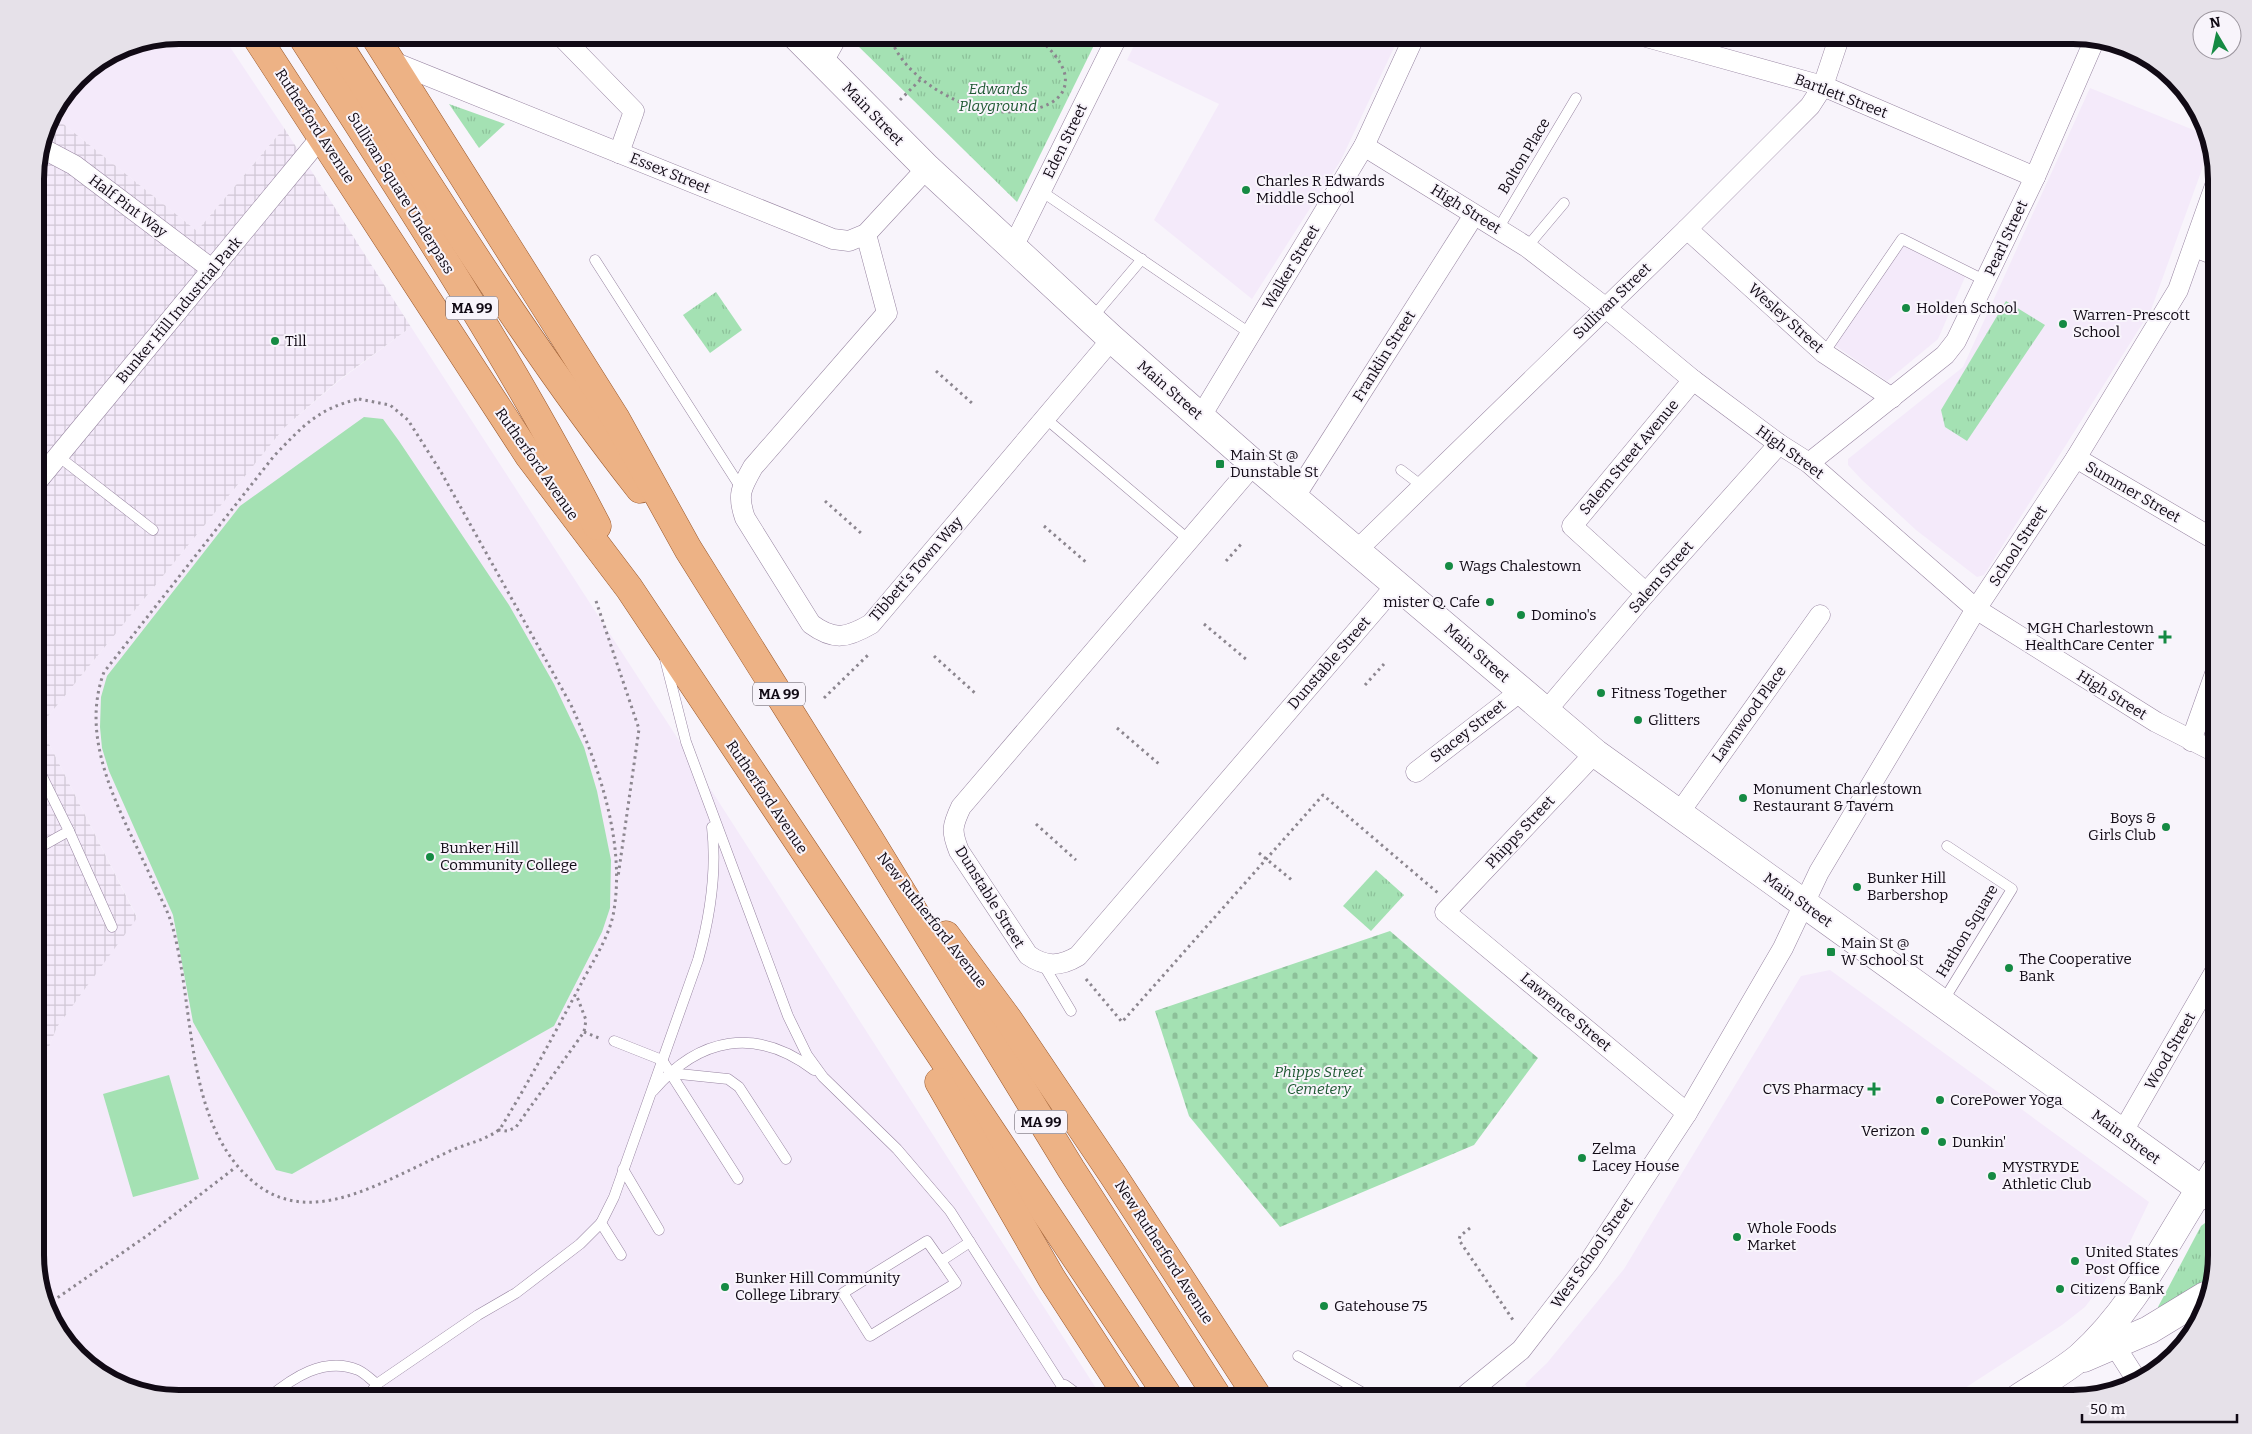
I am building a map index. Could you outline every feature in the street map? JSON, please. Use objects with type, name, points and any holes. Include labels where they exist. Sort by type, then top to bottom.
[{"type":"main road","name":"Rutherford Avenue","points":[[261,44],[529,456],[629,588],[655,630],[828,887]]},
{"type":"main road","name":"Sullivan Square Underpass","points":[[306,44],[399,188],[544,430],[629,588]]},
{"type":"main road","name":"Sullivan Square Underpass","points":[[338,44],[540,352],[600,438],[688,549]]},
{"type":"main road","points":[[380,44],[616,419],[688,549]]},
{"type":"main road","name":"Main Street","points":[[805,44],[927,168],[1112,339],[1254,464],[1594,753],[2208,1195]]},
{"type":"main road","name":"MA 99","points":[[688,549],[870,840]]},
{"type":"main road","name":"New Rutherford Avenue","points":[[870,840],[1070,1170],[1212,1390]]},
{"type":"main road","name":"New Rutherford Avenue","points":[[870,840],[958,950],[1008,1020],[1119,1183],[1253,1390]]},
{"type":"main road","points":[[828,887],[1048,1272],[1124,1390]]},
{"type":"main road","name":"MA 99","points":[[828,887],[1164,1390]]},
{"type":"main road","points":[[2110,1338],[2140,1285],[2208,1195]]},
{"type":"main road","points":[[2031,1390],[2072,1364],[2086,1352],[2110,1338],[2164,1321],[2201,1298]]},
{"type":"street","points":[[569,44],[634,111],[618,153]]},
{"type":"street","points":[[823,62],[833,44]]},
{"type":"street","name":"Eden Street","points":[[1013,247],[1114,44]]},
{"type":"street","name":"Walker Street","points":[[1200,416],[1364,146],[1411,44]]},
{"type":"street","name":"Bartlett Street","points":[[1672,44],[1823,86],[2035,177]]},
{"type":"street","name":"Sullivan Street","points":[[1357,550],[1687,229],[1810,106],[1823,86],[1837,44]]},
{"type":"street","name":"Pearl Street","points":[[1809,463],[1945,355],[1956,341],[2035,177],[2092,45]]},
{"type":"street","name":"Essex Street","points":[[391,61],[833,239],[849,240],[866,234]]},
{"type":"street","name":"Bunker Hill Industrial Park","points":[[44,473],[322,136]]},
{"type":"street","name":"High Street","points":[[1364,146],[1527,247],[1606,308],[1693,380],[1779,444],[1809,463],[1976,609],[2156,722],[2208,748]]},
{"type":"street","name":"Half Pint Way","points":[[46,150],[74,165],[213,270]]},
{"type":"street","points":[[741,488],[753,467],[888,313],[866,234],[927,168]]},
{"type":"street","name":"School Street","points":[[1804,904],[1819,872],[1976,609],[2076,458],[2178,290],[2208,207]]},
{"type":"street","name":"Franklin Street","points":[[1294,498],[1345,427],[1474,214]]},
{"type":"street","name":"Wesley Street","points":[[1687,229],[1824,353],[1892,398]]},
{"type":"street","points":[[2195,247],[2208,252]]},
{"type":"street","name":"Tibbett's Town Way","points":[[741,488],[740,504],[745,518],[811,624],[824,634],[850,634],[871,624],[1112,339]]},
{"type":"street","name":"Salem Street Avenue","points":[[1646,593],[1572,526],[1693,380]]},
{"type":"street","name":"Salem Street","points":[[1546,711],[1646,593],[1779,444]]},
{"type":"street","name":"Summer Street","points":[[2076,458],[2208,536]]},
{"type":"street","name":"Dunstable Street","points":[[1254,464],[961,807],[953,822],[953,836],[959,851],[1028,955],[1043,964],[1061,964],[1078,956],[1397,584]]},
{"type":"street","name":"Lawnwood Place","points":[[1679,813],[1820,615]]},
{"type":"street","name":"Stacey Street","points":[[1416,772],[1521,691]]},
{"type":"street","points":[[2191,741],[2208,693]]},
{"type":"street","name":"Phipps Street","points":[[1444,904],[1594,753]]},
{"type":"street","name":"Lawrence Street","points":[[1444,904],[1687,1113]]},
{"type":"street","name":"West School Street","points":[[1472,1390],[1521,1350],[1589,1262],[1687,1113],[1783,948],[1804,904]]},
{"type":"street","name":"Wood Street","points":[[2122,1133],[2208,984]]},
{"type":"street","points":[[2110,1338],[2134,1376]]},
{"type":"lane","name":"Bolton Place","points":[[1498,229],[1576,98]]},
{"type":"lane","points":[[1041,191],[1251,334]]},
{"type":"lane","points":[[1527,247],[1564,203]]},
{"type":"lane","points":[[1824,353],[1902,239],[1986,281]]},
{"type":"lane","points":[[596,260],[741,488]]},
{"type":"lane","points":[[1091,320],[1142,260]]},
{"type":"lane","points":[[1046,418],[1189,540]]},
{"type":"lane","points":[[58,456],[153,530]]},
{"type":"lane","points":[[1401,470],[1422,486]]},
{"type":"lane","points":[[655,630],[666,665],[680,724],[710,811],[788,1016],[807,1055],[823,1077],[897,1149],[950,1211],[1064,1390]]},
{"type":"lane","points":[[44,780],[112,927]]},
{"type":"lane","points":[[373,1390],[377,1384],[478,1315],[516,1293],[580,1244],[601,1222],[610,1206],[624,1169],[692,977],[707,924],[714,868],[710,811]]},
{"type":"lane","points":[[44,845],[69,831]]},
{"type":"lane","name":"Hathon Square","points":[[1942,1004],[2012,889],[1947,846]]},
{"type":"lane","points":[[1043,964],[1071,1011]]},
{"type":"lane","points":[[614,1041],[662,1060],[738,1179]]},
{"type":"lane","points":[[648,1098],[670,1073],[701,1051],[737,1042],[758,1044],[782,1051],[823,1077]]},
{"type":"lane","points":[[670,1073],[728,1079],[739,1087],[786,1159]]},
{"type":"lane","points":[[624,1169],[659,1230]]},
{"type":"lane","points":[[601,1222],[621,1255]]},
{"type":"lane","points":[[927,1241],[941,1261],[956,1283],[870,1336],[843,1293],[927,1241]]},
{"type":"lane","points":[[941,1261],[970,1242]]},
{"type":"lane","points":[[1298,1356],[1358,1390]]},
{"type":"lane","points":[[279,1390],[298,1375],[318,1368],[338,1366],[359,1370],[377,1384]]},
{"type":"lane","points":[[1054,1374],[1073,1390]]},
{"type":"path","points":[[892,44],[901,59],[921,79],[969,106],[986,111],[1031,111],[1044,107],[1056,100],[1065,84],[1064,74],[1057,60],[1044,44]]},
{"type":"path","points":[[900,100],[921,79]]},
{"type":"path","points":[[936,371],[973,404]]},
{"type":"path","points":[[596,601],[639,730],[611,924],[521,1094],[498,1130],[492,1135],[363,1191],[326,1202],[280,1199],[257,1186],[236,1167],[225,1150],[207,1109],[196,1062],[172,925],[105,772],[94,717],[96,698],[104,672],[274,456],[302,426],[321,412],[338,404],[359,399],[390,405],[408,420],[436,465],[556,676],[584,734],[606,807],[615,862],[616,889]]},
{"type":"path","points":[[825,501],[862,534]]},
{"type":"path","points":[[1044,526],[1086,563]]},
{"type":"path","points":[[1226,561],[1244,542]]},
{"type":"path","points":[[1204,624],[1247,660]]},
{"type":"path","points":[[824,698],[868,655]]},
{"type":"path","points":[[934,656],[975,693]]},
{"type":"path","points":[[1365,685],[1384,664]]},
{"type":"path","points":[[1117,728],[1159,764]]},
{"type":"path","points":[[1086,978],[1122,1022],[1323,795],[1444,904]]},
{"type":"path","points":[[1036,824],[1076,860]]},
{"type":"path","points":[[1259,853],[1292,881]]},
{"type":"path","points":[[498,1130],[508,1131],[516,1127],[584,1032],[586,1020],[576,993]]},
{"type":"path","points":[[52,1301],[148,1235],[236,1167]]},
{"type":"path","points":[[1470,1228],[1460,1236],[1459,1240],[1513,1320]]},
{"type":"shaded area","points":[[170,44],[228,44],[284,128],[197,231],[58,120],[66,104],[83,83],[104,66],[127,54],[152,46]]},
{"type":"shaded area","name":"Charles R Edwards Middle School","points":[[1135,44],[1396,44],[1341,160],[1252,299],[1154,220],[1219,104],[1127,60]]},
{"type":"shaded area","name":"Warren-Prescott School","points":[[2090,88],[2200,133],[2206,157],[2151,310],[1984,575],[1977,577],[1916,530],[1848,465],[1848,459],[1963,367]]},
{"type":"shaded area","points":[[58,120],[197,231],[284,128],[411,327],[340,379],[285,427],[44,721],[44,170],[48,144]]},
{"type":"shaded area","name":"Holden School","points":[[1904,246],[1965,277],[1938,339],[1887,381],[1834,345]]},
{"type":"shaded area","name":"Bunker Hill Community College","points":[[411,327],[1097,1390],[170,1390],[152,1388],[135,1383],[104,1368],[77,1344],[66,1330],[54,1307],[48,1290],[44,1264],[44,1059],[57,1027],[137,917],[44,734],[44,721],[285,427],[340,380]]},
{"type":"shaded area","points":[[44,734],[137,918],[57,1027],[44,1059]]},
{"type":"shaded area","points":[[1830,970],[2149,1202],[2128,1246],[2085,1307],[2062,1325],[1962,1390],[1529,1390],[1525,1384],[1547,1363],[1624,1269],[1801,976]]},
{"type":"green space","name":"Edwards Playground","points":[[856,44],[1095,44],[1017,202]]},
{"type":"green space","points":[[449,104],[505,124],[479,148]]},
{"type":"green space","points":[[716,292],[742,330],[710,353],[683,315]]},
{"type":"green space","points":[[2006,301],[2045,325],[1967,441],[1945,427],[1941,410]]},
{"type":"green space","points":[[364,417],[383,419],[399,441],[509,605],[554,684],[584,747],[597,791],[611,860],[610,908],[602,932],[554,1026],[292,1174],[276,1170],[193,1022],[173,915],[109,771],[102,748],[100,727],[101,697],[107,676],[240,506]]},
{"type":"green space","points":[[1376,870],[1404,895],[1371,931],[1343,906]]},
{"type":"green space","name":"Phipps Street Cemetery","points":[[1390,931],[1538,1058],[1474,1145],[1280,1227],[1189,1116],[1155,1011]]},
{"type":"green space","points":[[169,1075],[199,1179],[133,1197],[103,1094]]},
{"type":"green space","points":[[2205,1223],[2208,1226],[2205,1282],[2161,1310],[2158,1307],[2201,1226]]},
{"type":"place","name":"Charles R Edwards Middle School","points":[[1246,190]]},
{"type":"place","name":"Holden School","points":[[1906,308]]},
{"type":"place","name":"Warren-Prescott School","points":[[2063,324]]},
{"type":"place","name":"Till","points":[[275,341]]},
{"type":"place","name":"Main St @ Dunstable St","points":[[1220,464]]},
{"type":"place","name":"Wags Chalestown","points":[[1449,566]]},
{"type":"place","name":"mister Q. Cafe","points":[[1490,602]]},
{"type":"place","name":"Domino's","points":[[1521,615]]},
{"type":"place","name":"MGH Charlestown HealthCare Center","points":[[2165,637]]},
{"type":"place","name":"Fitness Together","points":[[1601,693]]},
{"type":"place","name":"Glitters","points":[[1638,720]]},
{"type":"place","name":"Monument Charlestown Restaurant & Tavern","points":[[1743,798]]},
{"type":"place","name":"Boys & Girls Club","points":[[2166,827]]},
{"type":"place","name":"Bunker Hill Community College","points":[[430,857]]},
{"type":"place","name":"Bunker Hill Barbershop","points":[[1857,887]]},
{"type":"place","name":"Main St @ W School St","points":[[1831,952]]},
{"type":"place","name":"The Cooperative Bank","points":[[2009,968]]},
{"type":"place","name":"CVS Pharmacy","points":[[1874,1089]]},
{"type":"place","name":"CorePower Yoga","points":[[1940,1100]]},
{"type":"place","name":"Verizon","points":[[1925,1131]]},
{"type":"place","name":"Dunkin'","points":[[1942,1142]]},
{"type":"place","name":"Zelma Lacey House","points":[[1582,1158]]},
{"type":"place","name":"MYSTRYDE Athletic Club","points":[[1992,1176]]},
{"type":"place","name":"Whole Foods Market","points":[[1737,1237]]},
{"type":"place","name":"United States Post Office","points":[[2075,1261]]},
{"type":"place","name":"Bunker Hill Community College Library","points":[[725,1287]]},
{"type":"place","name":"Citizens Bank","points":[[2060,1289]]},
{"type":"place","name":"Gatehouse 75","points":[[1324,1306]]}]
